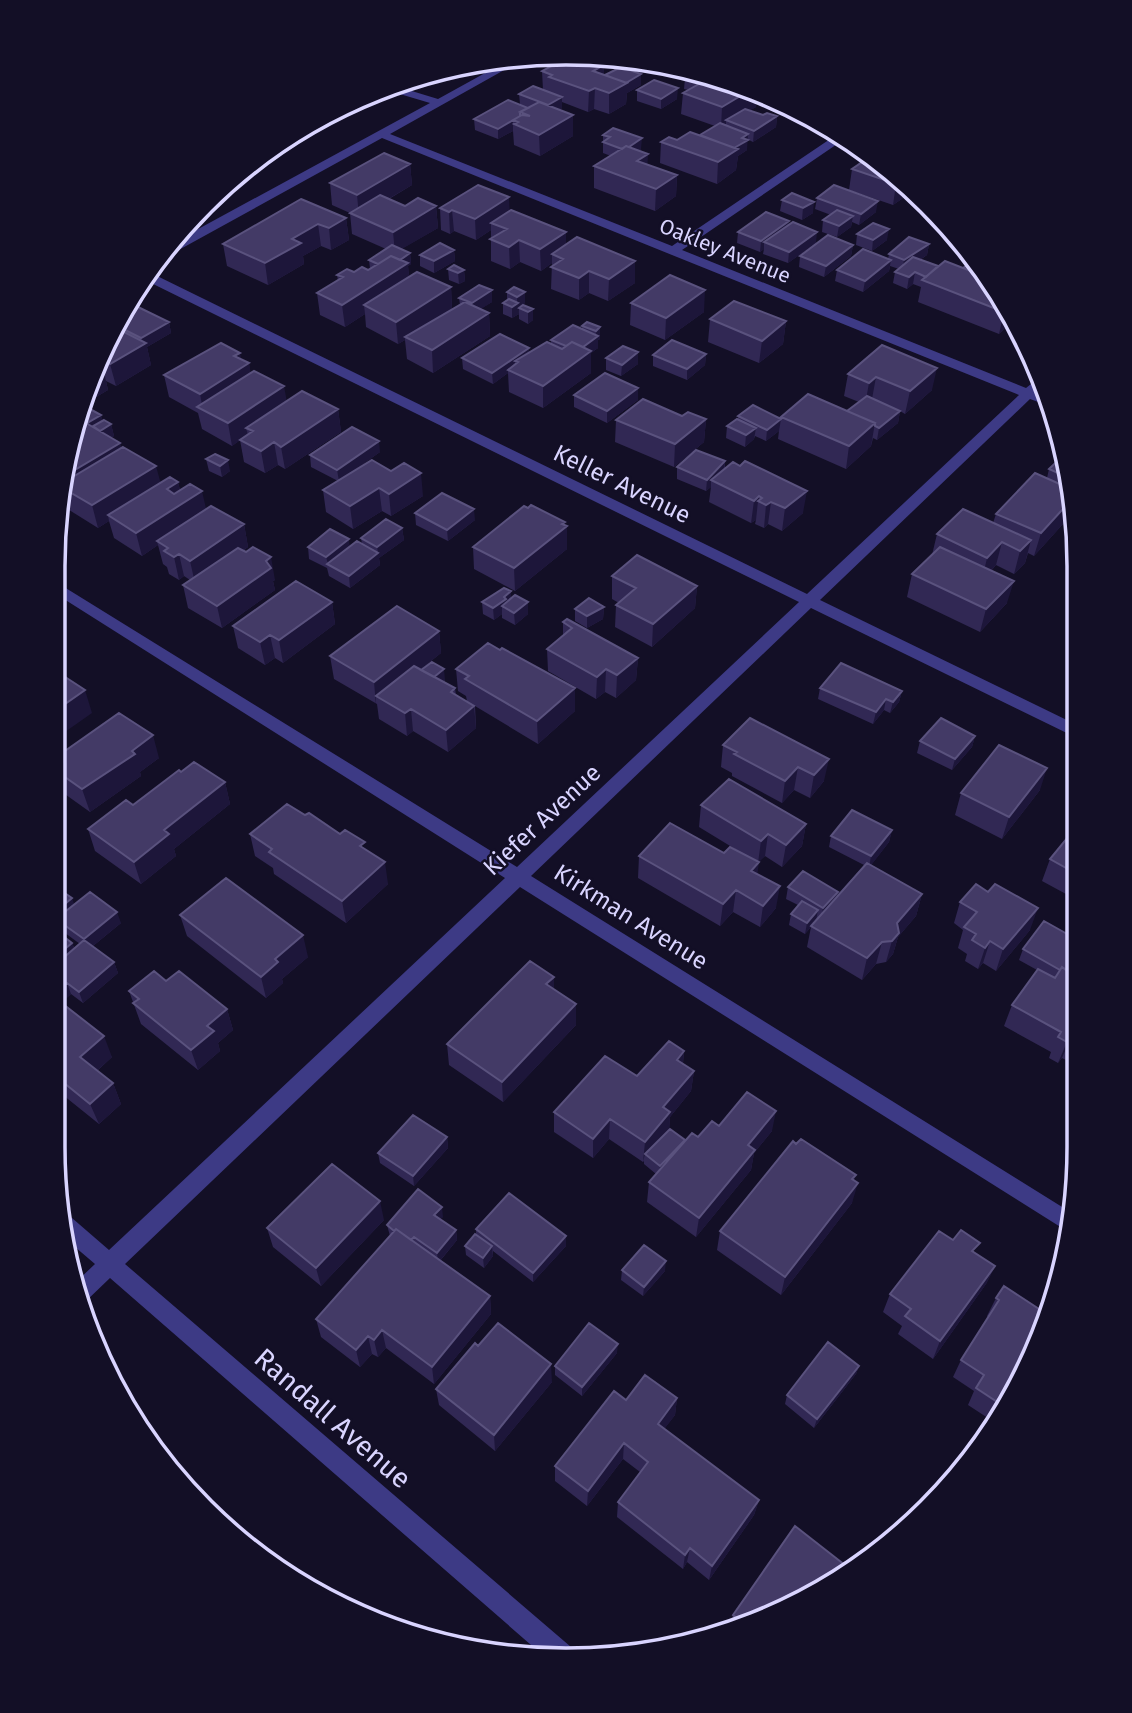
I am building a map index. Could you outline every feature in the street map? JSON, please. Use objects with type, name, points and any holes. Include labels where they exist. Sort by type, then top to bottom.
[{"type":"street","points":[[184,242],[501,69]]},
{"type":"street","points":[[403,92],[439,103]]},
{"type":"street","name":"Oakley Avenue","points":[[384,135],[1038,398]]},
{"type":"street","points":[[673,251],[833,142]]},
{"type":"street","name":"Keller Avenue","points":[[155,280],[1067,727]]},
{"type":"street","name":"Kiefer Avenue","points":[[85,1287],[1034,388]]},
{"type":"street","name":"Kirkman Avenue","points":[[65,593],[1062,1218]]},
{"type":"street","name":"Randall Avenue","points":[[72,1230],[552,1648]]},
{"type":"building","points":[[552,65],[602,66],[593,71],[627,83],[609,93],[595,88],[589,91],[549,77],[552,75],[542,71]]},
{"type":"building","points":[[619,68],[641,74],[626,83],[605,75]]},
{"type":"building","points":[[654,80],[678,88],[661,99],[637,90]]},
{"type":"building","points":[[700,83],[740,96],[722,107],[683,93]]},
{"type":"building","points":[[533,86],[562,97],[548,105],[519,94]]},
{"type":"building","points":[[508,100],[528,108],[498,129],[474,119]]},
{"type":"building","points":[[539,102],[573,115],[539,135],[514,124],[518,122],[513,120],[522,115],[530,116],[520,112]]},
{"type":"building","points":[[745,109],[777,116],[754,131],[726,120]]},
{"type":"building","points":[[720,123],[748,134],[742,138],[748,140],[734,148],[700,135]]},
{"type":"building","points":[[613,128],[642,138],[622,149],[603,142],[610,137],[603,135]]},
{"type":"building","points":[[690,132],[738,149],[718,162],[661,142],[669,137],[677,140]]},
{"type":"building","points":[[626,146],[648,154],[637,161],[677,175],[656,189],[594,166]]},
{"type":"building","points":[[384,153],[410,164],[357,195],[330,183]]},
{"type":"building","points":[[862,162],[886,181],[852,169]]},
{"type":"building","points":[[478,185],[509,197],[475,219],[440,208]]},
{"type":"building","points":[[834,185],[878,201],[861,214],[817,198]]},
{"type":"building","points":[[792,193],[814,202],[803,208],[782,200]]},
{"type":"building","points":[[380,195],[405,206],[418,198],[436,206],[393,232],[350,213]]},
{"type":"building","points":[[301,199],[346,218],[329,228],[318,224],[292,239],[301,243],[265,263],[223,244]]},
{"type":"building","points":[[511,210],[566,232],[540,249],[519,240],[509,247],[490,239],[507,229],[491,223]]},
{"type":"building","points":[[837,210],[853,216],[839,226],[823,220]]},
{"type":"building","points":[[766,212],[789,221],[761,241],[738,232]]},
{"type":"building","points":[[793,222],[817,232],[789,252],[764,242]]},
{"type":"building","points":[[873,223],[889,229],[873,240],[857,234]]},
{"type":"building","points":[[828,235],[853,245],[826,266],[800,256]]},
{"type":"building","points":[[577,237],[635,261],[609,279],[589,271],[579,278],[551,267],[563,259],[552,254]]},
{"type":"building","points":[[909,237],[929,244],[904,260],[889,254]]},
{"type":"building","points":[[440,243],[454,250],[434,261],[420,255]]},
{"type":"building","points":[[392,245],[410,253],[400,260],[391,256],[378,264],[369,260]]},
{"type":"building","points":[[863,249],[891,260],[865,281],[837,270]]},
{"type":"building","points":[[391,256],[408,263],[342,305],[317,293],[343,277],[337,275],[347,269],[354,272],[362,267],[368,270]]},
{"type":"building","points":[[913,257],[938,266],[926,277],[915,272],[909,277],[895,272]]},
{"type":"building","points":[[945,261],[971,271],[996,309],[922,280]]},
{"type":"building","points":[[454,265],[464,270],[458,273],[448,269]]},
{"type":"building","points":[[417,272],[451,287],[396,322],[364,305]]},
{"type":"building","points":[[670,275],[705,290],[666,318],[631,303]]},
{"type":"building","points":[[479,285],[492,290],[472,303],[459,298]]},
{"type":"building","points":[[514,287],[525,292],[517,297],[507,292]]},
{"type":"building","points":[[509,299],[518,303],[512,307],[503,303]]},
{"type":"building","points":[[734,301],[786,321],[762,341],[710,319]]},
{"type":"building","points":[[465,302],[489,313],[432,350],[405,337]]},
{"type":"building","points":[[523,305],[533,309],[528,312],[519,308]]},
{"type":"building","points":[[137,308],[169,322],[141,338],[124,330]]},
{"type":"building","points":[[587,322],[600,327],[596,331],[582,326]]},
{"type":"building","points":[[573,325],[598,336],[583,347],[572,342],[566,346],[551,340]]},
{"type":"building","points":[[123,331],[146,343],[110,364],[108,363]]},
{"type":"building","points":[[500,334],[529,348],[492,373],[462,358]]},
{"type":"building","points":[[672,340],[706,354],[687,369],[653,355]]},
{"type":"building","points":[[547,342],[562,349],[572,342],[591,351],[543,386],[508,370],[518,362],[515,361]]},
{"type":"building","points":[[221,343],[240,353],[234,356],[249,363],[200,394],[164,375]]},
{"type":"building","points":[[882,345],[937,368],[910,391],[876,377],[869,383],[848,374]]},
{"type":"building","points":[[623,346],[638,352],[622,365],[606,358]]},
{"type":"building","points":[[254,371],[284,386],[228,423],[197,407]]},
{"type":"building","points":[[605,373],[638,388],[607,411],[574,395]]},
{"type":"building","points":[[302,391],[338,409],[281,447],[274,442],[261,451],[240,440],[253,431],[246,428]]},
{"type":"building","points":[[808,394],[875,423],[849,446],[781,417]]},
{"type":"building","points":[[867,396],[900,411],[879,428],[875,423],[847,411]]},
{"type":"building","points":[[643,399],[682,416],[688,412],[706,419],[675,444],[616,420]]},
{"type":"building","points":[[753,405],[781,419],[767,430],[738,416]]},
{"type":"building","points":[[90,409],[101,415],[87,423],[86,422]]},
{"type":"building","points":[[737,419],[756,428],[746,435],[727,426]]},
{"type":"building","points":[[104,420],[111,424],[100,431],[93,426]]},
{"type":"building","points":[[86,423],[120,443],[74,471],[82,436]]},
{"type":"building","points":[[352,427],[379,441],[337,470],[310,455]]},
{"type":"building","points":[[123,447],[156,466],[92,505],[70,492],[73,477]]},
{"type":"building","points":[[696,450],[725,461],[707,480],[677,467]]},
{"type":"building","points":[[215,454],[228,460],[220,466],[206,459]]},
{"type":"building","points":[[372,460],[391,471],[404,463],[421,473],[389,494],[379,488],[350,506],[323,490]]},
{"type":"building","points":[[745,461],[807,491],[785,508],[771,502],[766,505],[758,501],[762,498],[759,496],[754,501],[711,480],[733,462],[740,466]]},
{"type":"building","points":[[1056,462],[1059,473],[1049,469]]},
{"type":"building","points":[[1035,473],[1060,484],[1064,508],[1041,533],[996,514]]},
{"type":"building","points":[[170,477],[178,482],[167,489],[174,494],[190,484],[202,491],[136,533],[108,515]]},
{"type":"building","points":[[442,493],[474,509],[447,530],[415,513]]},
{"type":"building","points":[[531,505],[565,522],[562,524],[567,526],[514,568],[473,547],[524,506],[528,508]]},
{"type":"building","points":[[211,506],[244,524],[190,561],[179,554],[174,557],[164,551],[168,548],[157,541]]},
{"type":"building","points":[[963,509],[1031,540],[1020,551],[1002,542],[987,558],[937,534]]},
{"type":"building","points":[[386,519],[402,528],[377,547],[361,538]]},
{"type":"building","points":[[330,529],[349,539],[326,557],[308,547]]},
{"type":"building","points":[[357,541],[378,553],[349,576],[327,564]]},
{"type":"building","points":[[253,547],[271,557],[266,561],[271,568],[217,606],[183,585],[238,548],[246,552]]},
{"type":"building","points":[[940,547],[1014,581],[986,609],[912,574]]},
{"type":"building","points":[[637,555],[697,586],[653,624],[616,605],[636,588],[612,576]]},
{"type":"building","points":[[296,581],[332,602],[279,640],[270,635],[260,642],[233,626]]},
{"type":"building","points":[[504,588],[511,591],[504,597],[506,599],[493,608],[482,602]]},
{"type":"building","points":[[515,595],[528,602],[514,613],[502,606]]},
{"type":"building","points":[[589,598],[604,607],[587,616],[575,609]]},
{"type":"building","points":[[397,606],[439,631],[374,682],[330,656]]},
{"type":"building","points":[[567,619],[638,658],[617,675],[606,669],[597,677],[547,649],[572,628],[563,622]]},
{"type":"building","points":[[488,643],[575,688],[537,721],[465,679],[469,676],[456,669]]},
{"type":"building","points":[[432,662],[444,669],[434,677],[421,670]]},
{"type":"building","points":[[841,663],[902,691],[893,702],[886,699],[876,712],[820,688]]},
{"type":"building","points":[[414,666],[455,688],[451,692],[474,706],[446,730],[411,709],[405,713],[376,696]]},
{"type":"building","points":[[65,677],[85,690],[65,704]]},
{"type":"building","points":[[119,713],[153,735],[132,751],[135,754],[82,789],[65,777],[65,751]]},
{"type":"building","points":[[750,718],[829,759],[814,775],[798,767],[785,781],[734,754],[737,752],[723,745]]},
{"type":"building","points":[[941,718],[975,736],[955,759],[920,741]]},
{"type":"building","points":[[999,745],[1047,768],[1009,817],[961,793]]},
{"type":"building","points":[[194,762],[225,782],[164,830],[169,834],[134,862],[88,829],[126,800],[133,805],[179,770],[181,772]]},
{"type":"building","points":[[729,779],[806,824],[786,845],[768,834],[761,841],[701,805]]},
{"type":"building","points":[[287,804],[305,815],[309,813],[340,834],[345,830],[365,842],[360,846],[385,862],[342,901],[269,852],[272,849],[250,834]]},
{"type":"building","points":[[852,810],[892,830],[871,856],[831,836]]},
{"type":"building","points":[[670,823],[724,853],[730,847],[759,862],[751,871],[780,886],[763,906],[736,890],[723,904],[639,856]]},
{"type":"building","points":[[1067,838],[1067,868],[1050,859]]},
{"type":"building","points":[[867,863],[922,894],[897,923],[899,933],[892,941],[882,942],[867,958],[811,926]]},
{"type":"building","points":[[803,871],[838,892],[823,908],[788,887]]},
{"type":"building","points":[[226,878],[303,935],[275,959],[278,962],[261,977],[180,915]]},
{"type":"building","points":[[976,884],[988,892],[995,884],[1038,908],[1003,949],[990,941],[985,948],[972,940],[976,934],[964,927],[977,912],[960,902]]},
{"type":"building","points":[[90,892],[117,912],[84,939],[65,925],[65,912]]},
{"type":"building","points":[[65,893],[72,898],[65,904]]},
{"type":"building","points":[[802,901],[818,910],[807,923],[791,914]]},
{"type":"building","points":[[1044,921],[1067,934],[1067,969],[1062,967],[1060,970],[1023,949]]},
{"type":"building","points":[[65,938],[72,943],[65,949]]},
{"type":"building","points":[[84,940],[114,962],[79,992],[67,983],[65,985],[65,956]]},
{"type":"building","points":[[530,961],[554,977],[546,984],[576,1004],[502,1082],[447,1044]]},
{"type":"building","points":[[1062,967],[1067,970],[1067,1042],[1058,1037],[1061,1032],[1012,1005],[1038,969],[1055,978]]},
{"type":"building","points":[[154,971],[166,981],[179,971],[227,1009],[207,1026],[214,1031],[191,1050],[133,1003],[139,999],[129,991]]},
{"type":"building","points":[[65,1006],[104,1036],[80,1057],[113,1083],[90,1104],[65,1084]]},
{"type":"building","points":[[669,1041],[684,1051],[677,1060],[694,1071],[663,1107],[670,1112],[645,1142],[610,1119],[593,1139],[554,1112],[605,1056],[637,1076]]},
{"type":"building","points":[[747,1092],[776,1111],[748,1145],[755,1150],[699,1218],[649,1182],[692,1133],[698,1137],[712,1121],[719,1126]]},
{"type":"building","points":[[413,1115],[447,1137],[413,1176],[378,1153]]},
{"type":"building","points":[[670,1129],[685,1140],[660,1166],[645,1154]]},
{"type":"building","points":[[801,1139],[856,1175],[852,1179],[858,1183],[785,1277],[720,1231],[793,1141],[796,1144]]},
{"type":"building","points":[[332,1164],[380,1201],[316,1268],[267,1228]]},
{"type":"building","points":[[418,1189],[442,1207],[434,1215],[456,1230],[437,1253],[414,1237],[411,1240],[387,1225]]},
{"type":"building","points":[[509,1193],[566,1236],[533,1273],[476,1229]]},
{"type":"building","points":[[396,1229],[490,1296],[432,1367],[382,1330],[374,1340],[368,1336],[356,1350],[316,1319]]},
{"type":"building","points":[[961,1230],[980,1243],[972,1251],[995,1266],[940,1341],[905,1316],[911,1309],[890,1294],[939,1231],[953,1240]]},
{"type":"building","points":[[475,1234],[492,1246],[483,1258],[465,1246]]},
{"type":"building","points":[[644,1245],[666,1261],[644,1287],[622,1270]]},
{"type":"building","points":[[1004,1286],[1040,1310],[1016,1369],[997,1402],[976,1388],[984,1375],[961,1360],[999,1300],[996,1298]]},
{"type":"building","points":[[498,1323],[551,1364],[494,1435],[436,1389],[475,1343],[478,1346]]},
{"type":"building","points":[[589,1323],[618,1344],[582,1387],[555,1366]]},
{"type":"building","points":[[828,1342],[859,1366],[817,1419],[787,1395]]},
{"type":"building","points":[[645,1375],[677,1398],[658,1424],[759,1500],[712,1566],[690,1548],[685,1555],[618,1502],[648,1462],[624,1443],[588,1491],[555,1466],[614,1391],[626,1400]]},
{"type":"building","points":[[795,1526],[844,1564],[788,1597],[737,1618],[733,1615]]}]
